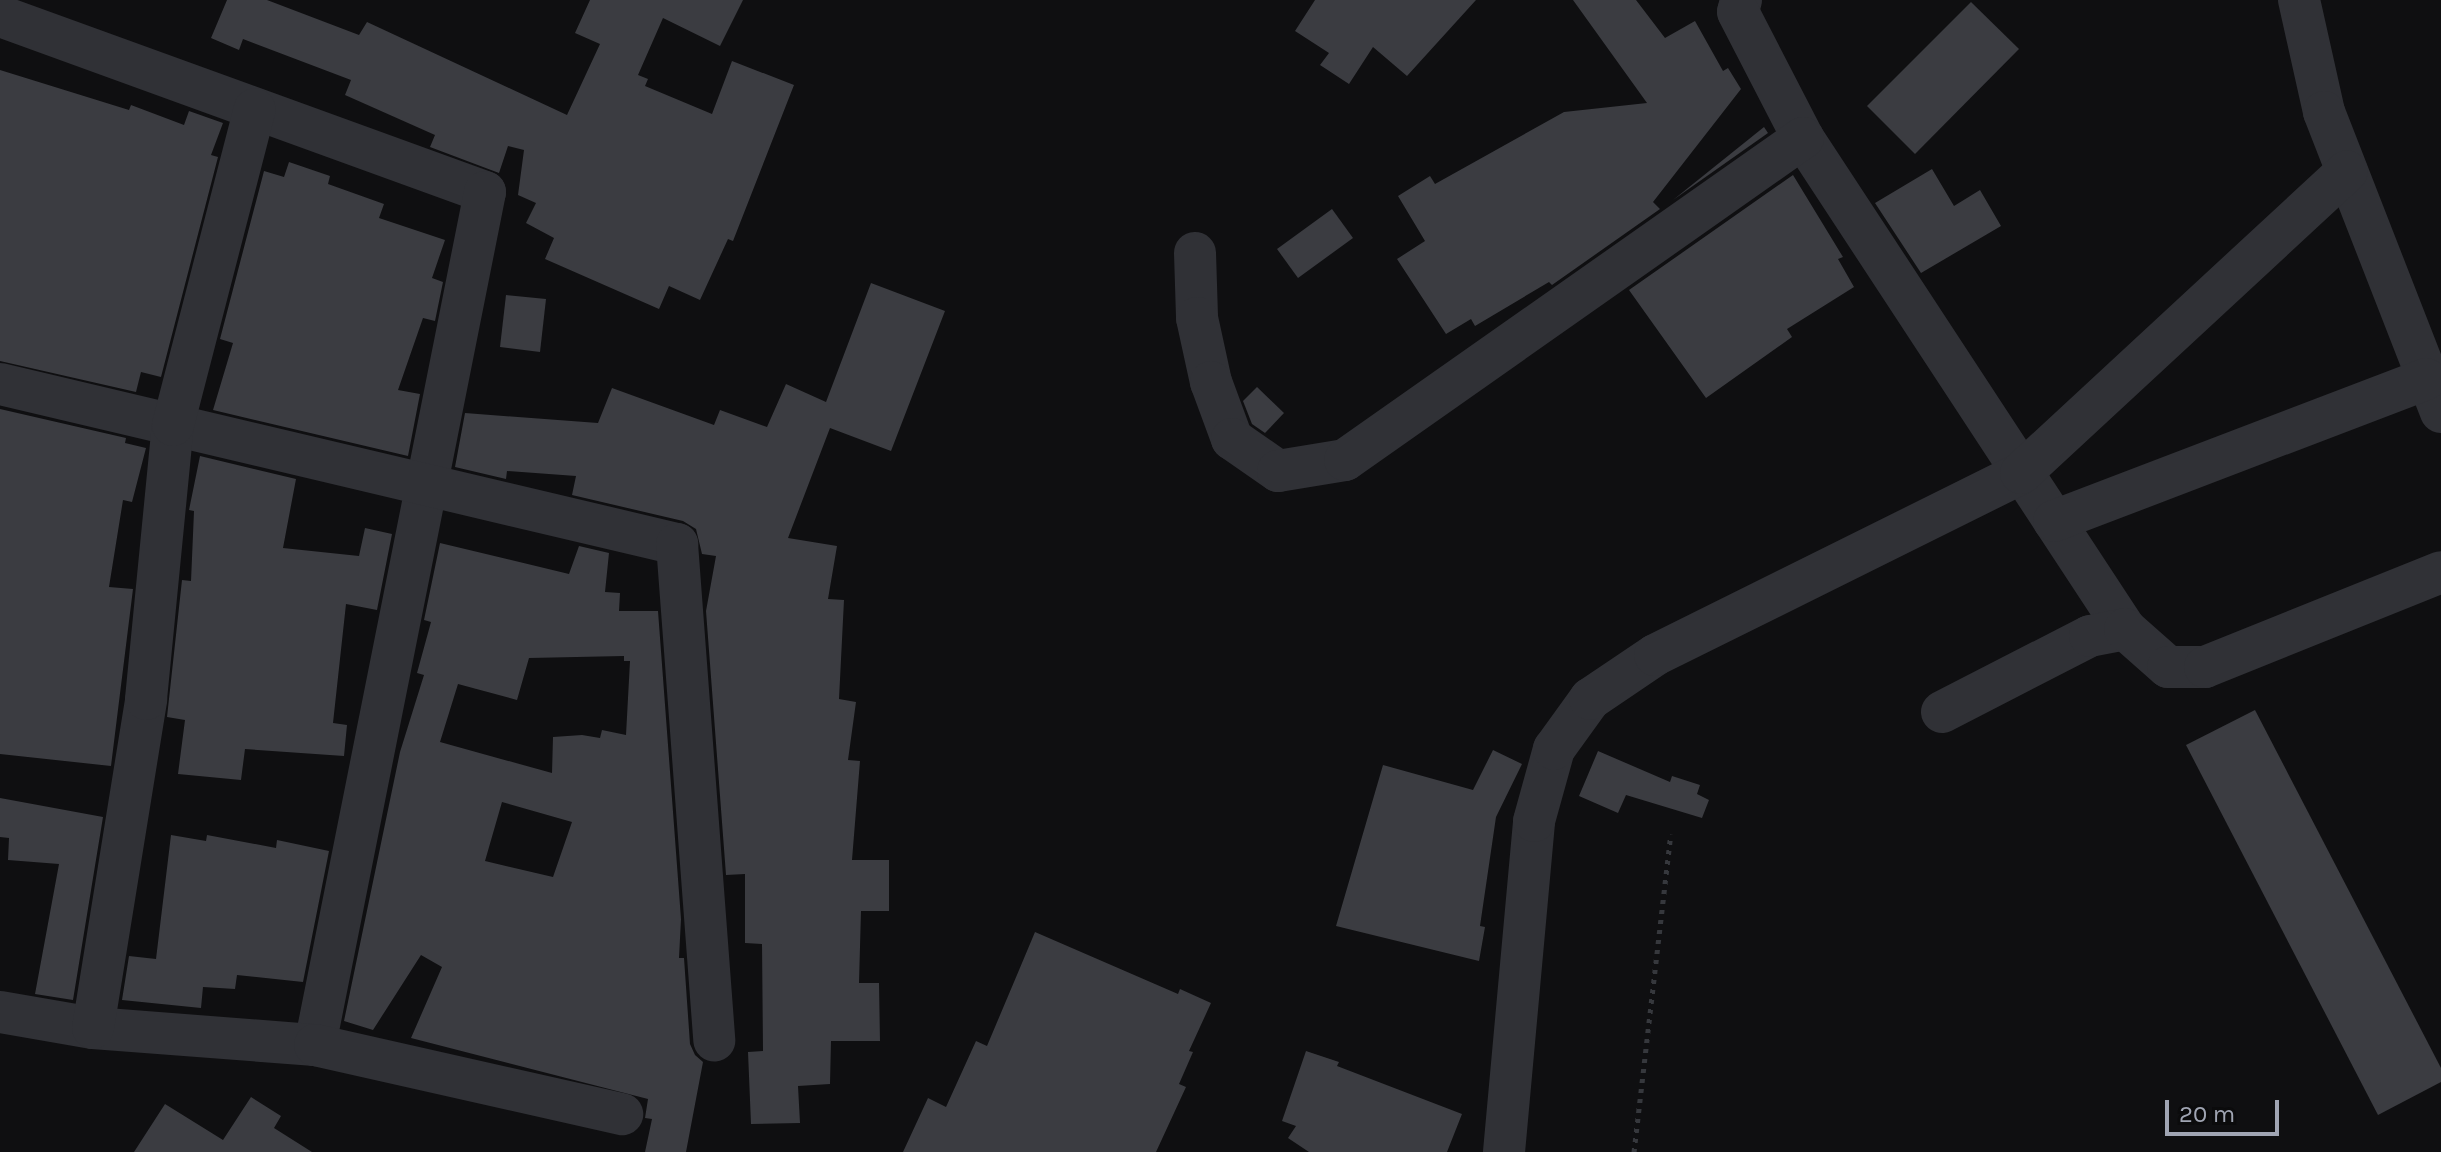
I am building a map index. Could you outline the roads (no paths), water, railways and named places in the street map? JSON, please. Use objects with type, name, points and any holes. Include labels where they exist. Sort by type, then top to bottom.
[{"type":"street","points":[[1741,0],[1738,12],[1803,138],[2125,629],[2168,667],[2205,667],[2441,572]]},
{"type":"street","points":[[2054,521],[2434,395],[2324,112],[2299,0]]},
{"type":"street","points":[[0,16],[485,192],[315,1045]]},
{"type":"street","points":[[93,1028],[146,699],[173,425],[255,109]]},
{"type":"street","points":[[1195,253],[1197,318],[1211,382],[1232,439],[1278,471],[1345,460],[1803,138]]},
{"type":"street","points":[[1504,1152],[1534,821],[1554,749],[1590,699],[1655,655],[2021,473],[2347,171]]},
{"type":"street","points":[[0,384],[677,544],[714,1041]]},
{"type":"street","points":[[1942,712],[2090,636],[2125,629]]},
{"type":"street","points":[[0,1012],[93,1028],[315,1045],[622,1114]]}]
